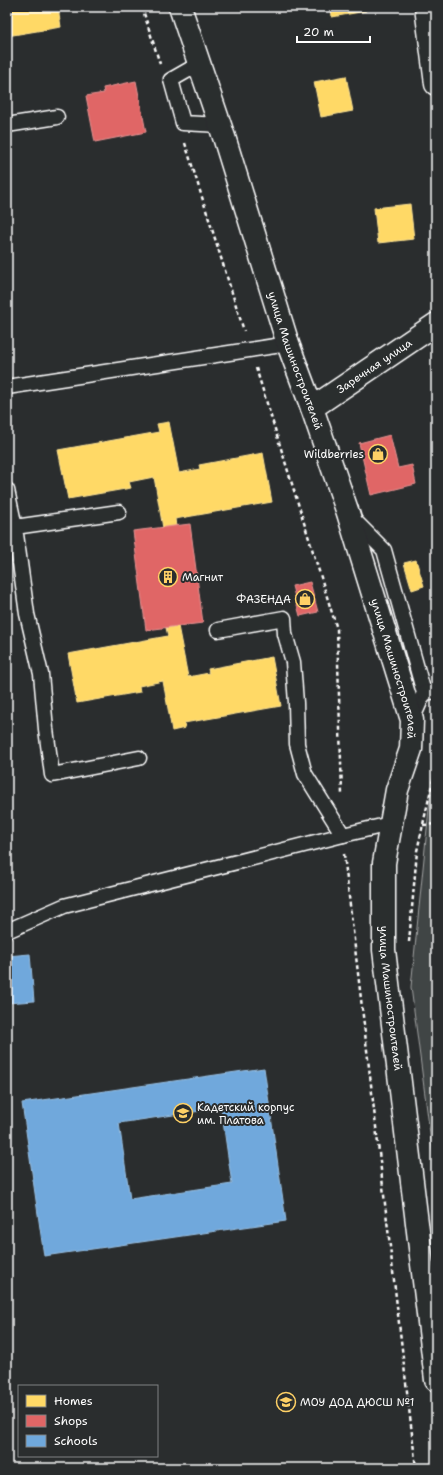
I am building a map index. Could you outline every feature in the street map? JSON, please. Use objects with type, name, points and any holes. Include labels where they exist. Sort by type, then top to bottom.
[{"type":"street","name":"улица Машиностроителей","points":[[180,7],[220,125],[288,344],[312,408],[348,513],[412,720],[411,748],[397,790],[384,863],[384,950],[436,1380]]},
{"type":"street","points":[[426,7],[436,84]]},
{"type":"street","name":"Заречная улица","points":[[312,408],[436,324]]},
{"type":"lane","points":[[199,64],[171,80],[183,123],[220,125]]},
{"type":"lane","points":[[7,125],[57,117]]},
{"type":"lane","points":[[7,387],[288,344]]},
{"type":"lane","points":[[7,490],[15,527],[27,614],[41,674],[52,775],[139,758]]},
{"type":"lane","points":[[7,539],[15,527],[119,512]]},
{"type":"lane","points":[[348,513],[384,550],[430,692],[412,720]]},
{"type":"lane","points":[[218,630],[284,618],[285,634],[293,662],[297,744],[306,774],[343,834]]},
{"type":"lane","points":[[7,931],[64,906],[343,834],[390,824]]},
{"type":"path","points":[[142,7],[161,68]]},
{"type":"path","points":[[183,137],[337,629],[343,834],[346,873],[416,1468]]},
{"type":"path","points":[[436,767],[423,826],[436,824]]},
{"type":"shaded area","points":[[436,748],[436,1180],[411,987]]},
{"type":"building: Homes","points":[[7,7],[58,7],[61,27],[7,36]]},
{"type":"building: Homes","points":[[331,7],[365,7],[366,11],[332,17]]},
{"type":"building: Homes","points":[[346,76],[353,111],[321,117],[314,82]]},
{"type":"building: Homes","points":[[410,204],[414,239],[378,243],[374,208]]},
{"type":"building: Homes","points":[[169,422],[179,473],[200,469],[199,465],[263,453],[272,502],[175,519],[176,526],[163,528],[154,477],[129,482],[131,488],[68,499],[58,450],[159,432],[157,424]]},
{"type":"building: Homes","points":[[416,560],[424,586],[412,590],[404,563]]},
{"type":"building: Homes","points":[[178,626],[188,677],[209,673],[208,669],[272,657],[281,706],[184,723],[185,728],[172,731],[163,681],[139,686],[140,692],[77,703],[68,654],[168,636],[166,628]]},
{"type":"building: Shops","points":[[136,81],[146,132],[95,142],[86,96],[104,93],[103,88]]},
{"type":"building: Shops","name":"Wildberries","points":[[390,435],[398,468],[412,465],[416,484],[371,495],[359,443]]},
{"type":"building: Shops","name":"Магнит","points":[[190,524],[203,623],[146,630],[133,531]]},
{"type":"building: Shops","points":[[436,549],[436,576],[432,550]]},
{"type":"building: Shops","name":"ФАЗЕНДА","points":[[310,582],[318,612],[300,616],[292,586]]},
{"type":"building: Schools","points":[[30,954],[34,1001],[7,1003],[7,956]]},
{"type":"building: Schools","points":[[264,1068],[286,1221],[44,1256],[22,1103]],"holes":[[[221,1108],[232,1184],[130,1199],[119,1123]]]},
{"type":"place","name":"Wildberries","points":[[378,454]]},
{"type":"place","name":"Магнит","points":[[168,577]]},
{"type":"place","name":"ФАЗЕНДА","points":[[305,599]]},
{"type":"place","name":"Кадетский корпус им. Платова","points":[[183,1113]]},
{"type":"place","name":"МОУ ДОД ДЮСШ №1","points":[[286,1402]]}]
